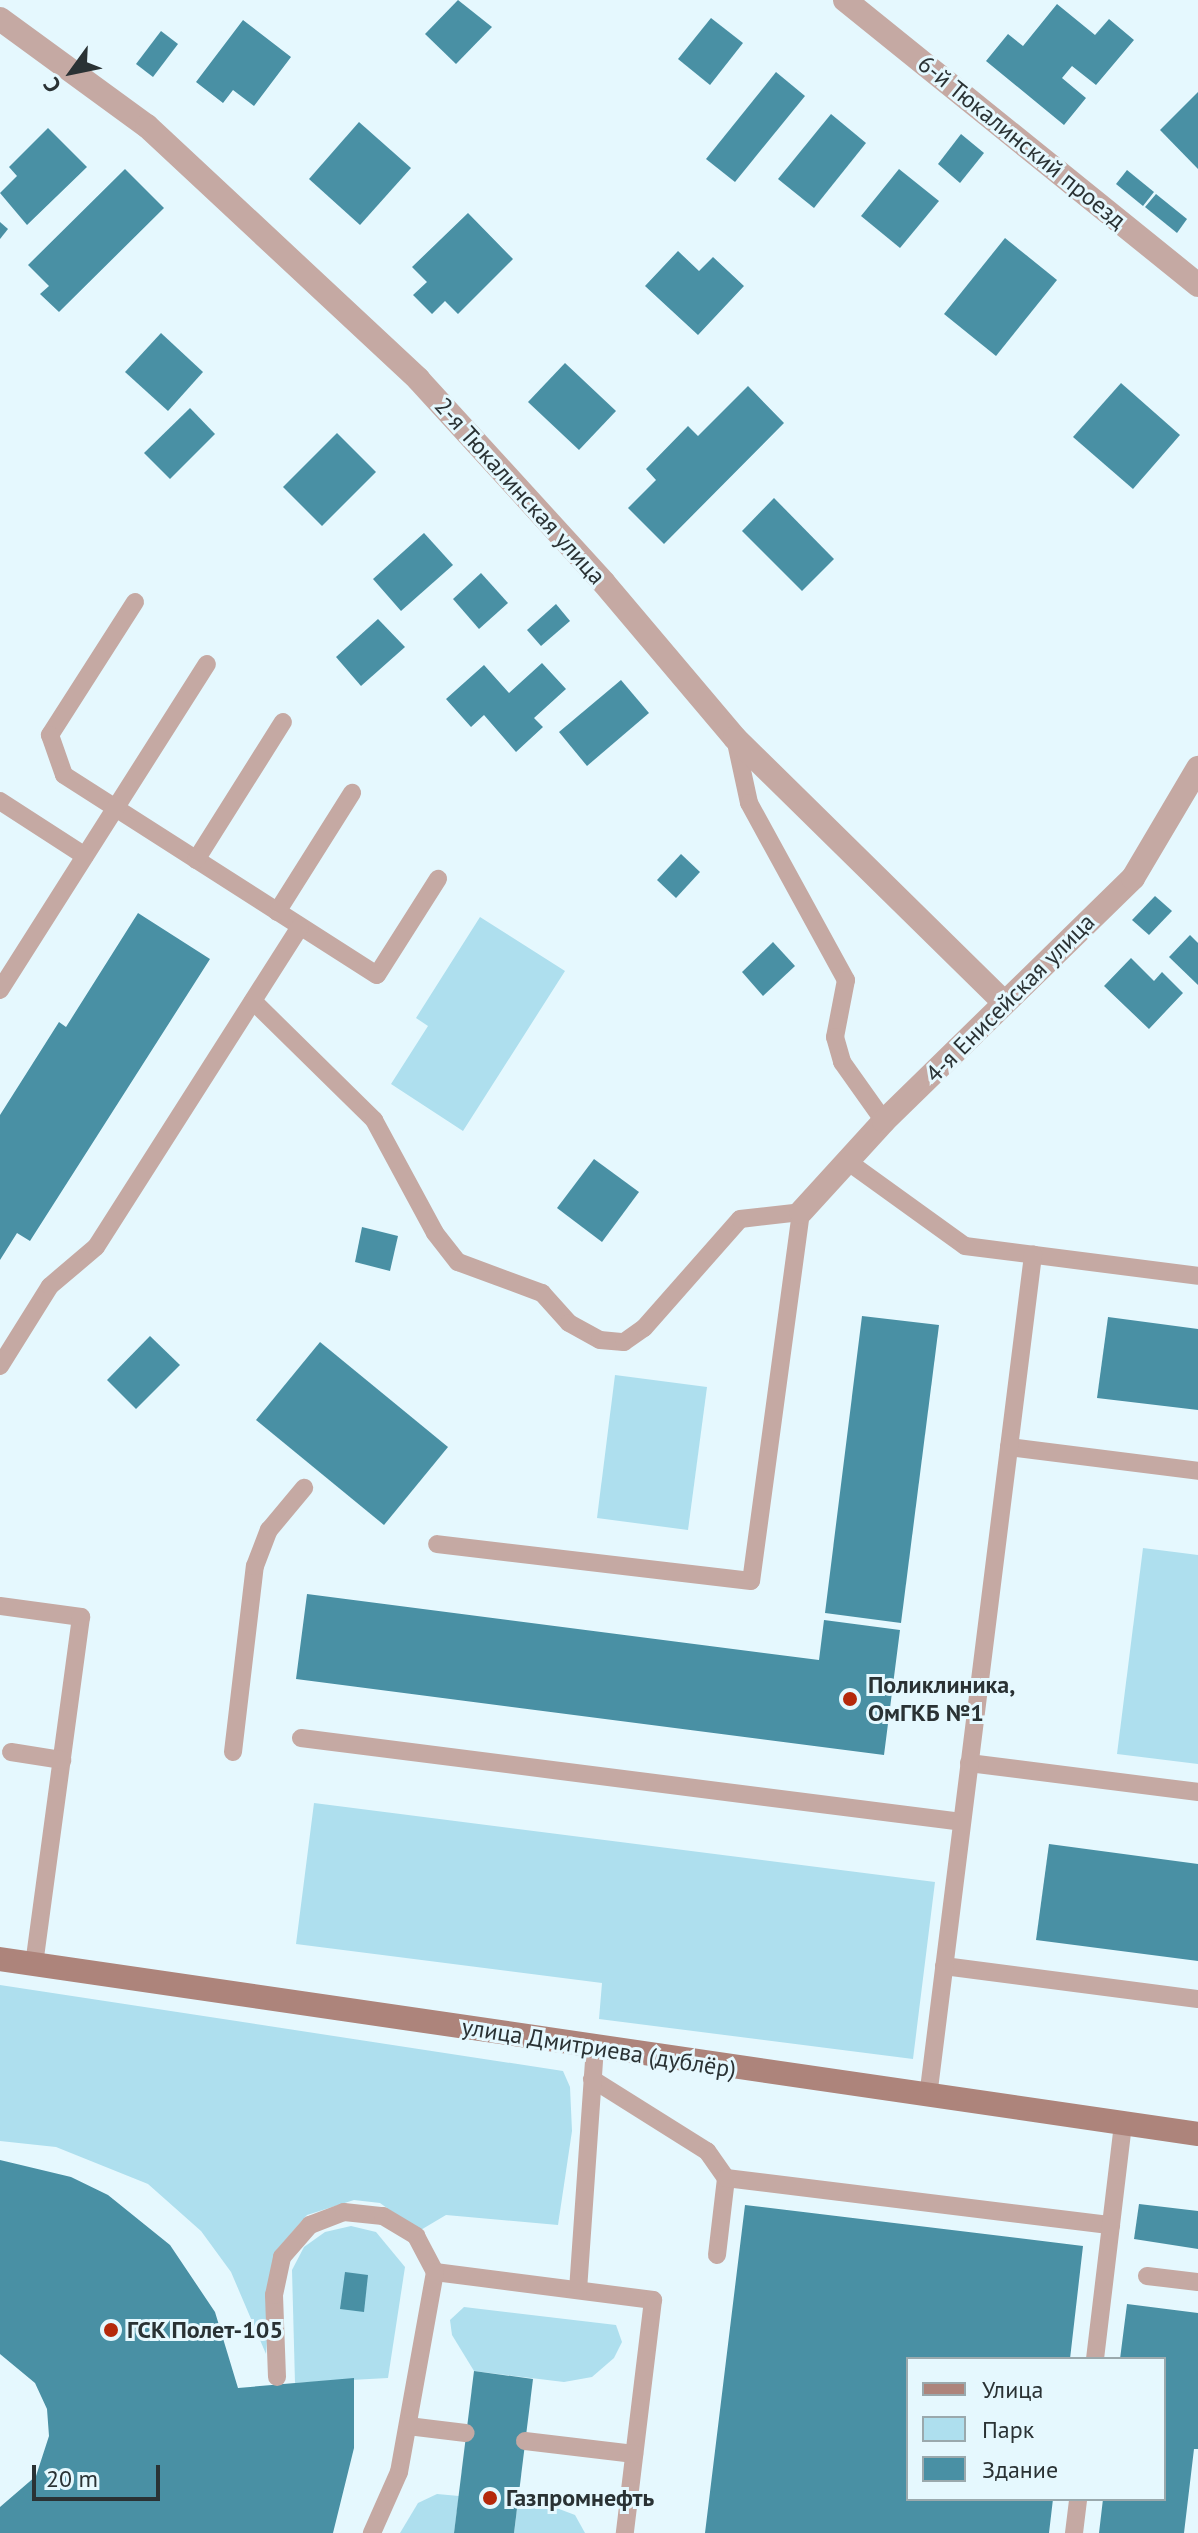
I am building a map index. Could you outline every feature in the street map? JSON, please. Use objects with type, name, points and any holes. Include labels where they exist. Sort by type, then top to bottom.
[{"type":"main road","name":"улица Дмитриева (дублёр)","points":[[0,1959],[928,2097],[1198,2134]]},
{"type":"street","name":"6-й Тюкалинский проезд","points":[[845,0],[1198,285]]},
{"type":"street","name":"2-я Тюкалинская улица","points":[[0,19],[147,126],[407,368],[604,583],[735,738],[1004,1002]]},
{"type":"street","name":"4-я Енисейская улица","points":[[801,1212],[884,1121],[1133,878],[1198,768]]},
{"type":"lane","points":[[135,602],[50,735],[64,775],[377,975],[438,879]]},
{"type":"lane","points":[[0,990],[207,664]]},
{"type":"lane","points":[[196,860],[283,722]]},
{"type":"lane","points":[[735,738],[749,803],[846,980],[835,1037],[842,1062],[884,1121]]},
{"type":"lane","points":[[277,912],[352,793]]},
{"type":"lane","points":[[0,801],[85,856]]},
{"type":"lane","points":[[0,1366],[50,1286],[96,1247],[300,927]]},
{"type":"lane","points":[[253,1001],[374,1120],[435,1233],[458,1262],[542,1293],[569,1323],[600,1340],[624,1342],[644,1328],[740,1219],[801,1212],[751,1581],[437,1544]]},
{"type":"lane","points":[[847,1161],[965,1246],[1198,1276]]},
{"type":"lane","points":[[928,2097],[1033,1255]]},
{"type":"lane","points":[[1009,1447],[1198,1471]]},
{"type":"lane","points":[[233,1752],[255,1566],[269,1530],[304,1488]]},
{"type":"lane","points":[[0,1606],[81,1617],[34,1964]]},
{"type":"lane","points":[[301,1738],[962,1822]]},
{"type":"lane","points":[[11,1752],[62,1760]]},
{"type":"lane","points":[[969,1763],[1198,1792]]},
{"type":"lane","points":[[944,1966],[1198,1999]]},
{"type":"lane","points":[[578,2290],[592,2079],[589,2047]]},
{"type":"lane","points":[[592,2079],[707,2151],[726,2178],[717,2255]]},
{"type":"lane","points":[[1095,2357],[1123,2124]]},
{"type":"lane","points":[[726,2178],[1111,2225]]},
{"type":"lane","points":[[277,2377],[274,2295],[282,2257],[310,2225],[344,2212],[383,2216],[416,2236],[435,2272],[399,2472],[372,2533]]},
{"type":"lane","points":[[435,2272],[653,2300],[625,2533]]},
{"type":"lane","points":[[1147,2276],[1198,2282]]},
{"type":"lane","points":[[408,2426],[466,2433]]},
{"type":"lane","points":[[525,2441],[634,2454]]},
{"type":"lane","points":[[1074,2533],[1078,2501]]},
{"type":"green space","points":[[480,917],[565,971],[463,1131],[391,1084],[428,1026],[416,1018]]},
{"type":"green space","points":[[615,1375],[707,1387],[688,1530],[597,1518]]},
{"type":"green space","points":[[1143,1548],[1198,1555],[1198,1764],[1117,1754]]},
{"type":"green space","points":[[314,1803],[935,1882],[913,2059],[599,2019],[602,1983],[296,1944]]},
{"type":"green space","points":[[0,1985],[563,2071],[570,2087],[572,2131],[558,2225],[446,2215],[419,2231],[380,2203],[354,2200],[307,2215],[274,2253],[266,2354],[231,2272],[201,2231],[148,2184],[56,2147],[0,2141]]},
{"type":"green space","points":[[351,2226],[376,2232],[405,2267],[388,2378],[295,2383],[292,2270],[304,2247],[325,2232]]},
{"type":"green space","points":[[464,2307],[616,2325],[622,2342],[614,2358],[592,2377],[564,2382],[474,2371],[452,2335],[450,2320]]},
{"type":"green space","points":[[437,2494],[459,2496],[454,2533],[400,2533],[418,2503]]},
{"type":"green space","points":[[518,2502],[546,2504],[575,2515],[585,2533],[514,2533]]},
{"type":"building","points":[[458,0],[492,27],[456,64],[425,34]]},
{"type":"building","points":[[1057,4],[1095,35],[1109,19],[1134,40],[1096,85],[1072,66],[1062,78],[1086,98],[1064,125],[986,61],[1008,34],[1023,46]]},
{"type":"building","points":[[711,18],[743,43],[710,85],[678,59]]},
{"type":"building","points":[[243,20],[291,57],[254,106],[233,90],[223,103],[196,82]]},
{"type":"building","points":[[161,31],[178,44],[153,77],[136,64]]},
{"type":"building","points":[[776,72],[805,96],[735,182],[706,159]]},
{"type":"building","points":[[1198,92],[1198,169],[1160,130]]},
{"type":"building","points":[[831,114],[866,143],[814,208],[778,179]]},
{"type":"building","points":[[359,122],[411,168],[360,225],[309,179]]},
{"type":"building","points":[[48,128],[87,167],[27,225],[0,193],[17,176],[9,167]]},
{"type":"building","points":[[961,134],[984,153],[960,183],[938,164]]},
{"type":"building","points":[[125,169],[164,208],[59,312],[40,294],[49,286],[28,265]]},
{"type":"building","points":[[899,169],[939,201],[900,248],[861,216]]},
{"type":"building","points":[[1127,170],[1154,192],[1143,206],[1116,184]]},
{"type":"building","points":[[1156,194],[1187,219],[1177,233],[1145,207]]},
{"type":"building","points":[[468,213],[513,259],[458,314],[445,301],[432,314],[413,295],[427,282],[412,267]]},
{"type":"building","points":[[0,222],[8,229],[0,239]]},
{"type":"building","points":[[1005,238],[1057,280],[996,356],[944,314]]},
{"type":"building","points":[[678,251],[699,271],[713,257],[744,286],[698,335],[645,286]]},
{"type":"building","points":[[161,333],[203,372],[168,411],[125,372]]},
{"type":"building","points":[[565,363],[616,411],[579,450],[528,402]]},
{"type":"building","points":[[1121,383],[1180,435],[1133,489],[1073,437]]},
{"type":"building","points":[[748,386],[784,423],[664,544],[628,508],[656,480],[646,469],[688,426],[698,436]]},
{"type":"building","points":[[190,408],[215,434],[170,479],[144,453]]},
{"type":"building","points":[[337,433],[376,472],[322,526],[283,487]]},
{"type":"building","points":[[774,498],[834,559],[802,591],[742,531]]},
{"type":"building","points":[[424,533],[453,565],[401,611],[373,579]]},
{"type":"building","points":[[481,573],[508,603],[479,629],[453,599]]},
{"type":"building","points":[[556,604],[570,621],[541,646],[527,630]]},
{"type":"building","points":[[378,619],[405,647],[361,686],[336,657]]},
{"type":"building","points":[[542,663],[566,689],[534,718],[543,727],[516,752],[484,715],[471,727],[446,699],[484,665],[509,693]]},
{"type":"building","points":[[621,680],[649,713],[587,766],[559,732]]},
{"type":"building","points":[[681,854],[700,872],[676,898],[657,880]]},
{"type":"building","points":[[1155,896],[1172,911],[1149,935],[1132,920]]},
{"type":"building","points":[[138,913],[210,959],[30,1241],[17,1233],[0,1260],[0,1115],[59,1022],[66,1027]]},
{"type":"building","points":[[1190,935],[1198,943],[1198,985],[1169,957]]},
{"type":"building","points":[[773,942],[795,966],[763,996],[742,972]]},
{"type":"building","points":[[1131,958],[1154,981],[1162,972],[1183,993],[1149,1029],[1104,986]]},
{"type":"building","points":[[594,1159],[639,1192],[602,1242],[557,1208]]},
{"type":"building","points":[[362,1227],[398,1236],[390,1271],[355,1262]]},
{"type":"building","points":[[862,1316],[939,1325],[901,1623],[825,1613]]},
{"type":"building","points":[[1108,1317],[1198,1329],[1198,1410],[1097,1398]]},
{"type":"building","points":[[150,1336],[180,1365],[136,1409],[107,1380]]},
{"type":"building","points":[[320,1342],[448,1447],[384,1525],[256,1420]]},
{"type":"building","points":[[307,1594],[819,1660],[824,1620],[900,1630],[884,1755],[296,1679]]},
{"type":"building","points":[[1049,1844],[1198,1864],[1198,1961],[1036,1940]]},
{"type":"building","name":"ГСК Полет-105","points":[[0,2160],[71,2177],[108,2195],[170,2245],[215,2312],[238,2388],[354,2378],[354,2448],[333,2533],[0,2533],[0,2507],[36,2476],[49,2436],[47,2409],[35,2383],[0,2354]]},
{"type":"building","points":[[1139,2204],[1198,2211],[1198,2249],[1134,2239]]},
{"type":"building","points":[[745,2205],[1083,2246],[1070,2357],[906,2357],[906,2501],[1053,2501],[1049,2533],[705,2533]]},
{"type":"building","points":[[345,2272],[368,2275],[364,2312],[340,2309]]},
{"type":"building","points":[[1127,2304],[1198,2313],[1198,2449],[1194,2449],[1184,2533],[1099,2533],[1103,2501],[1166,2501],[1166,2357],[1120,2357]]},
{"type":"building","points":[[474,2371],[533,2379],[514,2533],[454,2533]]},
{"type":"place","name":"Поликлиника, ОмГКБ №1","points":[[850,1699]]},
{"type":"place","name":"ГСК Полет-105","points":[[111,2330]]},
{"type":"place","name":"Газпромнефть","points":[[490,2498]]}]
